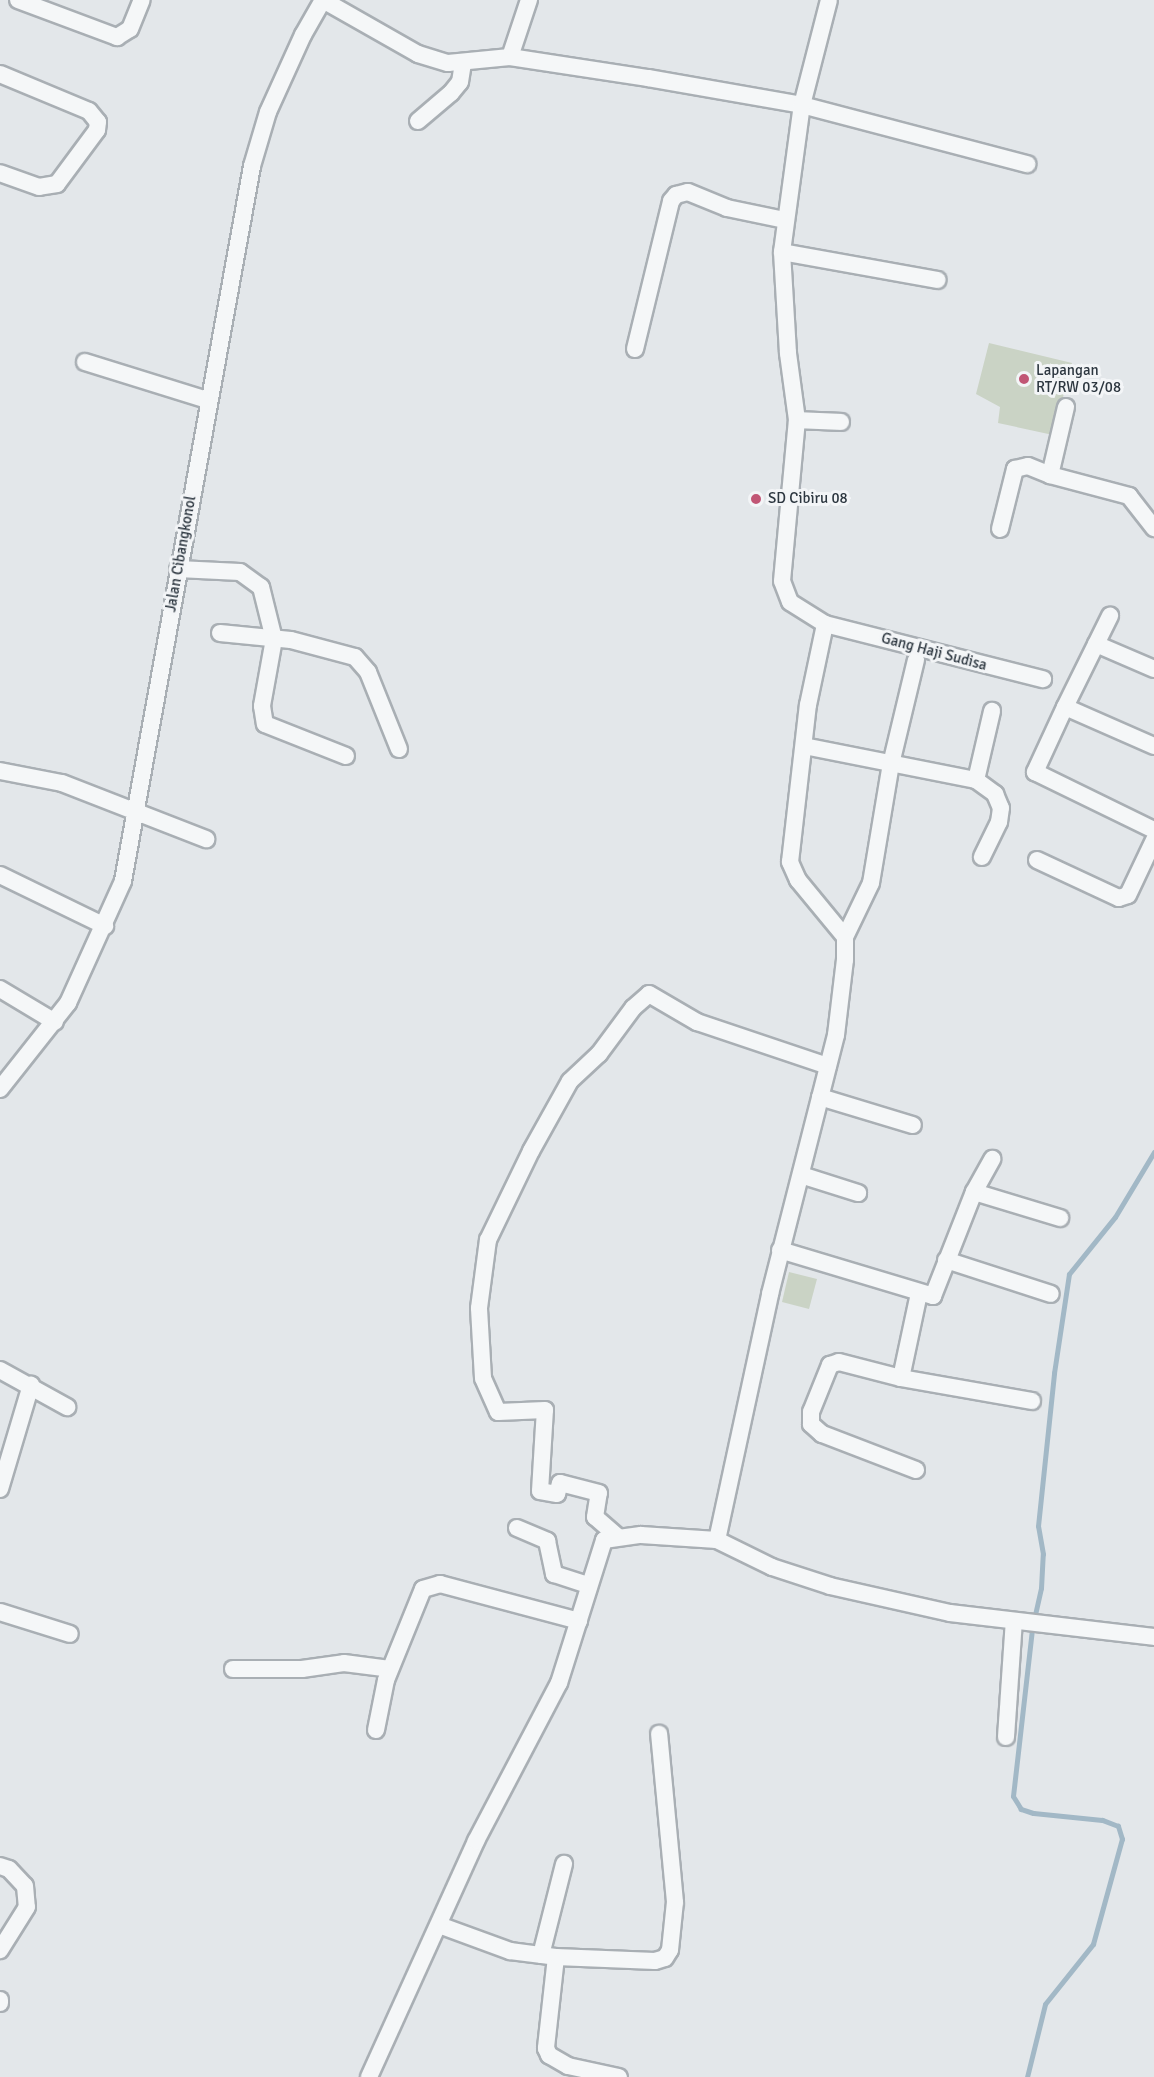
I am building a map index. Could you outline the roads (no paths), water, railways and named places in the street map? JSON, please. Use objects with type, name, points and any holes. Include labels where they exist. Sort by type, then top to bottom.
[{"type":"street","points":[[18,0],[117,37],[130,29],[142,0]]},
{"type":"street","points":[[323,0],[418,54],[463,64],[510,57],[802,105],[1027,164]]},
{"type":"street","name":"Jalan Cibangkonol","points":[[0,1089],[55,1022],[105,926],[123,881],[133,810],[252,166],[268,112],[303,35],[323,0]]},
{"type":"street","points":[[510,57],[530,0]]},
{"type":"street","name":"Gang Haji Sudisa","points":[[829,0],[802,105],[782,252],[788,353],[798,420],[782,581],[790,602],[825,624],[1042,679]]},
{"type":"street","points":[[418,121],[452,93],[460,82],[463,64]]},
{"type":"street","points":[[0,74],[89,111],[98,122],[97,130],[57,184],[39,187],[0,173]]},
{"type":"street","points":[[635,349],[671,201],[676,195],[688,192],[727,208],[785,220]]},
{"type":"street","points":[[782,252],[937,280]]},
{"type":"street","points":[[85,362],[207,400]]},
{"type":"street","points":[[1050,475],[1066,407]]},
{"type":"street","points":[[798,420],[841,422]]},
{"type":"street","points":[[1000,529],[1015,469],[1028,466],[1050,475],[1129,496],[1154,528]]},
{"type":"street","points":[[178,569],[223,569],[252,577],[261,587],[274,639],[262,706],[265,724],[270,729],[346,756]]},
{"type":"street","points":[[1110,616],[1035,774],[1154,830]]},
{"type":"street","points":[[825,624],[808,705],[790,862],[798,880],[845,937]]},
{"type":"street","points":[[220,633],[308,643],[355,657],[368,672],[399,749]]},
{"type":"street","points":[[1096,644],[1154,669]]},
{"type":"street","points":[[717,1540],[780,1250],[801,1175],[840,1010],[845,937],[871,883],[891,764],[916,660]]},
{"type":"street","points":[[1065,707],[1154,746]]},
{"type":"street","points":[[976,780],[992,711]]},
{"type":"street","points":[[804,746],[976,780],[995,794],[1001,808],[999,822],[982,857]]},
{"type":"street","points":[[0,771],[62,783],[206,839]]},
{"type":"street","points":[[1037,860],[1119,898],[1128,895],[1154,840]]},
{"type":"street","points":[[0,875],[105,926]]},
{"type":"street","points":[[0,989],[55,1022]]},
{"type":"street","points":[[617,1536],[595,1517],[599,1493],[560,1483],[557,1494],[540,1491],[545,1410],[498,1412],[483,1378],[479,1308],[488,1240],[531,1151],[570,1081],[599,1054],[633,1008],[650,994],[697,1022],[828,1066]]},
{"type":"street","points":[[820,1097],[913,1125]]},
{"type":"street","points":[[780,1250],[919,1293],[936,1293],[946,1260],[975,1192],[993,1159]]},
{"type":"street","points":[[801,1175],[858,1193]]},
{"type":"street","points":[[975,1192],[1060,1218]]},
{"type":"street","points":[[946,1260],[1051,1294]]},
{"type":"street","points":[[901,1378],[919,1293]]},
{"type":"street","points":[[916,1470],[822,1434],[811,1424],[811,1412],[830,1365],[839,1362],[901,1378],[1032,1401]]},
{"type":"street","points":[[0,1370],[32,1385],[67,1407]]},
{"type":"street","points":[[0,1489],[32,1385]]},
{"type":"street","points":[[517,1528],[547,1541],[554,1574],[588,1585]]},
{"type":"street","points":[[369,2077],[476,1841],[559,1683],[598,1550],[604,1540],[617,1536],[717,1540],[772,1567],[830,1586],[950,1613],[1154,1637]]},
{"type":"street","points":[[376,1730],[390,1669],[419,1594],[430,1586],[440,1584],[579,1621]]},
{"type":"street","points":[[0,1612],[70,1634]]},
{"type":"street","points":[[1006,1737],[1017,1622]]},
{"type":"street","points":[[233,1669],[302,1669],[344,1663],[390,1669]]},
{"type":"street","points":[[439,1925],[510,1951],[548,1956],[655,1961],[665,1958],[670,1950],[675,1902],[659,1734]]},
{"type":"street","points":[[564,1864],[548,1956],[546,2048],[549,2055],[566,2071],[619,2077]]},
{"type":"street","points":[[0,1866],[9,1869],[25,1886],[27,1907],[0,1950]]},
{"type":"waterway","points":[[1027,2077],[1045,2004],[1093,1944],[1122,1839],[1118,1826],[1102,1820],[1033,1813],[1021,1809],[1013,1796],[1032,1628],[1041,1588],[1043,1554],[1038,1526],[1054,1373],[1069,1274],[1115,1217],[1154,1152]]},
{"type":"place","name":"Lapangan RT/RW 03/08","points":[[1024,379]]},
{"type":"place","name":"SD Cibiru 08","points":[[756,499]]}]
